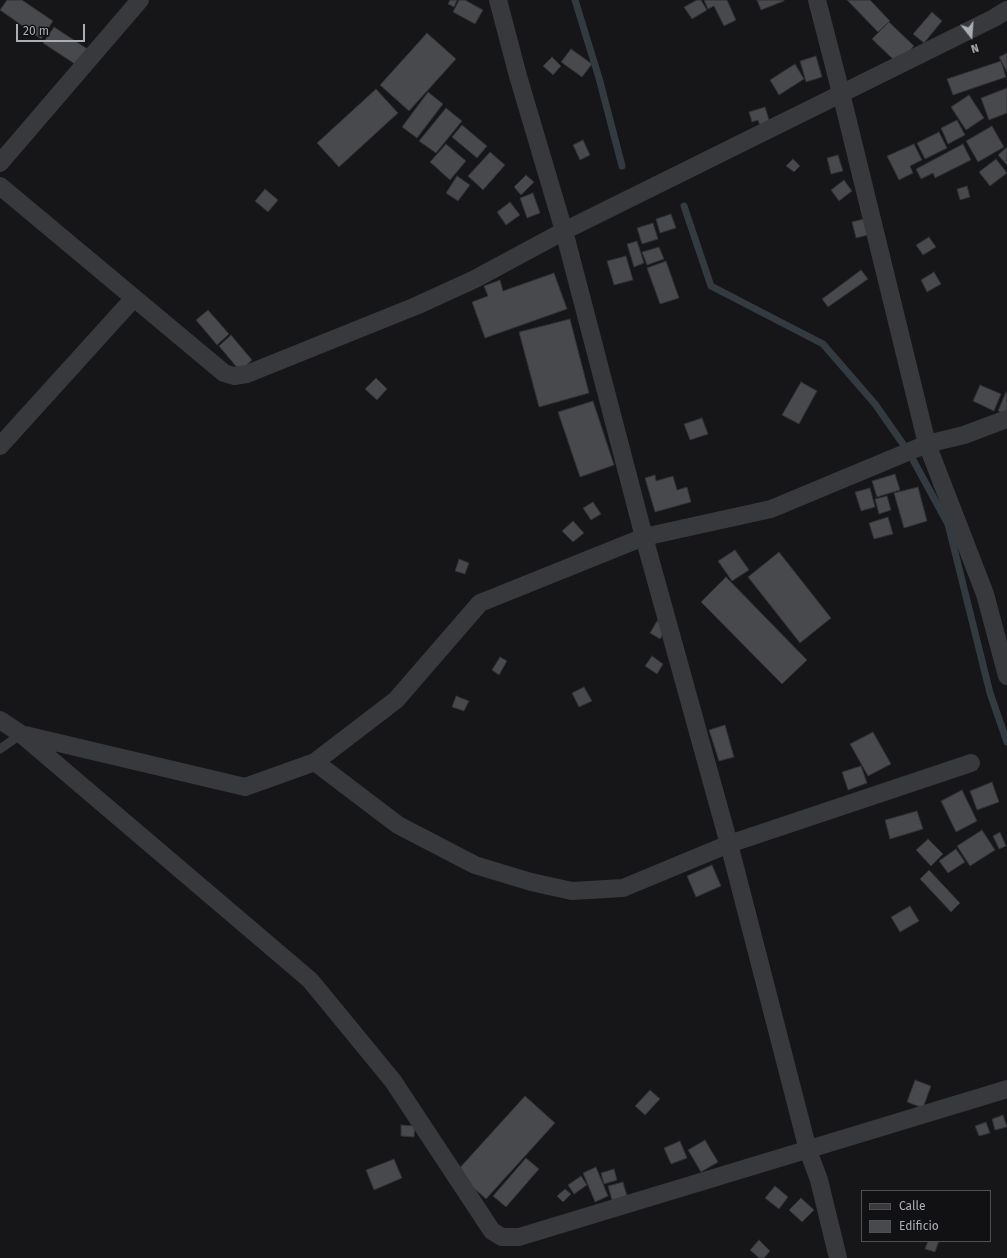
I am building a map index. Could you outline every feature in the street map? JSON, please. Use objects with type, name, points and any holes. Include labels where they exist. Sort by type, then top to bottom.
[{"type":"street","points":[[0,163],[140,0]]},
{"type":"street","points":[[498,0],[518,76],[564,230],[644,537],[729,844],[808,1150],[819,1180],[838,1258]]},
{"type":"street","points":[[817,0],[842,93],[927,444],[985,594],[1007,676]]},
{"type":"street","points":[[0,186],[224,373],[234,376],[247,374],[416,306],[475,279],[564,230],[988,22],[1007,10]]},
{"type":"street","points":[[0,446],[134,298]]},
{"type":"street","points":[[21,734],[245,787],[315,762],[396,700],[480,602],[644,537],[771,509],[927,444],[964,435],[1007,419]]},
{"type":"street","points":[[0,720],[21,734],[310,980],[393,1081],[492,1231],[502,1237],[519,1237],[1007,1089]]},
{"type":"street","points":[[315,762],[398,825],[475,865],[531,882],[572,891],[623,888],[729,844],[971,763]]},
{"type":"lane","points":[[0,749],[21,734]]},
{"type":"building","points":[[7,0],[22,0],[53,21],[41,39],[0,10]]},
{"type":"building","points":[[450,0],[457,0],[454,7],[448,4]]},
{"type":"building","points":[[459,0],[465,0],[483,10],[475,24],[453,12]]},
{"type":"building","points":[[697,0],[701,0],[707,10],[692,19],[684,7]]},
{"type":"building","points":[[704,0],[727,0],[736,20],[724,26],[714,6],[708,9]]},
{"type":"building","points":[[757,0],[784,0],[784,1],[761,10]]},
{"type":"building","points":[[847,0],[870,0],[890,21],[878,32]]},
{"type":"building","points":[[932,12],[942,21],[924,43],[913,34]]},
{"type":"building","points":[[889,22],[914,46],[897,63],[872,39]]},
{"type":"building","points":[[54,27],[89,50],[78,66],[43,43]]},
{"type":"building","points":[[427,33],[456,59],[409,111],[380,85]]},
{"type":"building","points":[[571,49],[592,64],[582,77],[561,62]]},
{"type":"building","points":[[1007,53],[1007,72],[999,57]]},
{"type":"building","points":[[816,56],[822,77],[806,82],[800,61]]},
{"type":"building","points":[[552,57],[561,66],[553,75],[543,66]]},
{"type":"building","points":[[1001,61],[1006,77],[953,95],[947,79]]},
{"type":"building","points":[[795,64],[804,79],[779,95],[770,80]]},
{"type":"building","points":[[1007,88],[1007,113],[989,120],[981,98]]},
{"type":"building","points":[[376,89],[398,113],[339,167],[317,143]]},
{"type":"building","points":[[428,92],[443,104],[417,138],[402,127]]},
{"type":"building","points":[[969,95],[984,118],[966,130],[951,107]]},
{"type":"building","points":[[765,107],[770,123],[760,126],[758,120],[752,122],[749,112]]},
{"type":"building","points":[[446,108],[462,121],[436,153],[419,141]]},
{"type":"building","points":[[957,120],[965,135],[948,144],[941,128]]},
{"type":"building","points":[[462,125],[487,146],[477,158],[452,137]]},
{"type":"building","points":[[992,126],[1004,147],[978,162],[966,141]]},
{"type":"building","points":[[939,132],[947,148],[925,159],[917,143]]},
{"type":"building","points":[[583,140],[590,155],[580,160],[573,145]]},
{"type":"building","points":[[446,144],[466,161],[450,180],[430,162]]},
{"type":"building","points":[[914,144],[922,160],[910,166],[913,173],[899,180],[887,156]]},
{"type":"building","points":[[963,144],[971,160],[935,178],[933,173],[921,179],[916,169]]},
{"type":"building","points":[[1007,147],[1007,165],[998,155]]},
{"type":"building","points":[[490,152],[505,165],[483,190],[468,176]]},
{"type":"building","points":[[838,155],[843,171],[831,174],[827,158]]},
{"type":"building","points":[[793,159],[800,166],[794,172],[786,166]]},
{"type":"building","points":[[996,159],[1007,173],[990,186],[979,172]]},
{"type":"building","points":[[526,175],[534,182],[521,195],[514,187]]},
{"type":"building","points":[[457,176],[470,185],[458,201],[446,193]]},
{"type":"building","points":[[844,180],[852,191],[839,201],[831,190]]},
{"type":"building","points":[[967,186],[970,197],[960,200],[957,189]]},
{"type":"building","points":[[265,189],[278,200],[268,212],[255,201]]},
{"type":"building","points":[[533,193],[540,213],[527,218],[520,198]]},
{"type":"building","points":[[510,202],[520,215],[506,225],[497,212]]},
{"type":"building","points":[[671,214],[676,228],[660,233],[656,219]]},
{"type":"building","points":[[868,218],[872,234],[856,238],[852,222]]},
{"type":"building","points":[[653,223],[658,239],[642,244],[637,228]]},
{"type":"building","points":[[929,237],[936,247],[923,255],[916,245]]},
{"type":"building","points":[[637,241],[644,263],[634,267],[627,244]]},
{"type":"building","points":[[659,247],[664,259],[647,265],[642,252]]},
{"type":"building","points":[[626,256],[633,280],[614,285],[607,261]]},
{"type":"building","points":[[666,261],[679,298],[660,304],[647,268]]},
{"type":"building","points":[[861,270],[868,279],[828,307],[822,299]]},
{"type":"building","points":[[934,272],[941,284],[927,292],[921,280]]},
{"type":"building","points":[[554,273],[567,309],[485,338],[472,302],[488,296],[484,286],[500,280],[503,291]]},
{"type":"building","points":[[208,310],[229,334],[217,345],[196,320]]},
{"type":"building","points":[[570,319],[589,393],[539,407],[519,332]]},
{"type":"building","points":[[231,335],[252,360],[240,371],[219,346]]},
{"type":"building","points":[[376,378],[387,389],[377,400],[365,389]]},
{"type":"building","points":[[801,382],[817,391],[799,424],[782,415]]},
{"type":"building","points":[[980,385],[1001,394],[994,411],[973,401]]},
{"type":"building","points":[[1006,392],[1007,393],[1007,415],[998,411]]},
{"type":"building","points":[[593,401],[614,465],[580,477],[558,412]]},
{"type":"building","points":[[702,418],[708,434],[690,440],[684,424]]},
{"type":"building","points":[[895,474],[900,490],[877,497],[872,481]]},
{"type":"building","points":[[655,475],[656,481],[673,476],[677,490],[687,487],[691,502],[655,512],[645,478]]},
{"type":"building","points":[[918,487],[927,521],[904,528],[894,493]]},
{"type":"building","points":[[870,488],[875,507],[861,511],[855,492]]},
{"type":"building","points":[[887,496],[891,510],[879,514],[875,499]]},
{"type":"building","points":[[593,502],[601,514],[591,520],[583,508]]},
{"type":"building","points":[[888,517],[893,534],[874,539],[869,523]]},
{"type":"building","points":[[573,521],[584,533],[573,542],[562,531]]},
{"type":"building","points":[[735,550],[749,570],[732,581],[718,561]]},
{"type":"building","points":[[779,552],[831,618],[800,643],[748,577]]},
{"type":"building","points":[[459,559],[469,563],[465,574],[455,571]]},
{"type":"building","points":[[726,577],[807,660],[782,684],[701,602]]},
{"type":"building","points":[[657,621],[667,627],[660,639],[650,633]]},
{"type":"building","points":[[652,656],[663,664],[657,674],[645,666]]},
{"type":"building","points":[[500,657],[507,661],[499,675],[492,670]]},
{"type":"building","points":[[584,687],[592,701],[579,707],[572,693]]},
{"type":"building","points":[[456,696],[469,701],[464,711],[452,707]]},
{"type":"building","points":[[725,725],[734,757],[719,761],[709,730]]},
{"type":"building","points":[[873,732],[891,764],[868,776],[850,744]]},
{"type":"building","points":[[861,766],[867,783],[848,790],[842,772]]},
{"type":"building","points":[[992,782],[999,802],[977,810],[970,791]]},
{"type":"building","points":[[962,790],[977,821],[956,832],[941,801]]},
{"type":"building","points":[[917,811],[923,829],[890,839],[885,820]]},
{"type":"building","points":[[982,830],[995,850],[970,866],[957,846]]},
{"type":"building","points":[[1000,832],[1006,846],[999,849],[993,836]]},
{"type":"building","points":[[928,839],[943,854],[931,866],[916,850]]},
{"type":"building","points":[[956,849],[965,862],[948,873],[939,861]]},
{"type":"building","points":[[712,865],[721,886],[696,897],[687,876]]},
{"type":"building","points":[[929,870],[960,903],[951,912],[920,879]]},
{"type":"building","points":[[910,906],[919,921],[900,932],[891,917]]},
{"type":"building","points":[[915,1080],[931,1086],[923,1108],[907,1102]]},
{"type":"building","points":[[650,1090],[660,1099],[645,1115],[635,1106]]},
{"type":"building","points":[[525,1096],[555,1123],[486,1199],[456,1172]]},
{"type":"building","points":[[1003,1115],[1007,1127],[995,1130],[992,1119]]},
{"type":"building","points":[[986,1122],[990,1133],[979,1136],[975,1126]]},
{"type":"building","points":[[401,1125],[415,1126],[414,1137],[401,1136]]},
{"type":"building","points":[[705,1140],[718,1162],[701,1172],[688,1150]]},
{"type":"building","points":[[680,1141],[687,1158],[671,1164],[664,1148]]},
{"type":"building","points":[[526,1158],[539,1169],[506,1207],[493,1196]]},
{"type":"building","points":[[394,1159],[402,1178],[374,1190],[366,1170]]},
{"type":"building","points":[[596,1167],[608,1196],[595,1202],[583,1173]]},
{"type":"building","points":[[614,1169],[617,1180],[604,1184],[601,1173]]},
{"type":"building","points":[[581,1176],[587,1185],[574,1194],[568,1185]]},
{"type":"building","points":[[623,1182],[627,1196],[612,1200],[608,1186]]},
{"type":"building","points":[[775,1186],[788,1197],[779,1209],[765,1198]]},
{"type":"building","points":[[565,1189],[571,1194],[563,1202],[557,1196]]},
{"type":"building","points":[[801,1198],[814,1210],[802,1222],[789,1210]]},
{"type":"building","points":[[759,1240],[770,1251],[764,1258],[759,1258],[750,1250]]},
{"type":"building","points":[[928,1242],[939,1242],[935,1252],[925,1249]]},
{"type":"waterway","points":[[575,0],[599,78],[622,166]]},
{"type":"waterway","points":[[684,206],[711,286],[823,344],[875,404],[903,444]]},
{"type":"waterway","points":[[912,458],[948,524],[990,693],[1007,742]]}]
